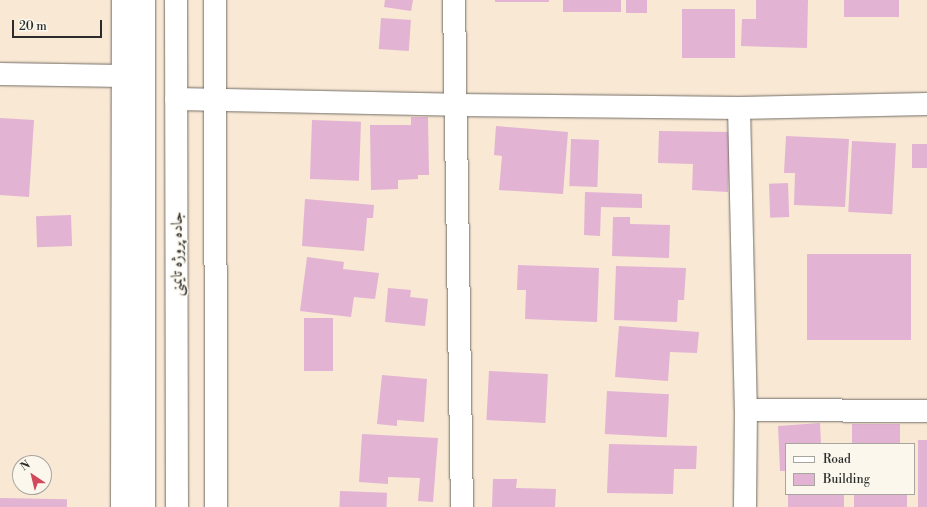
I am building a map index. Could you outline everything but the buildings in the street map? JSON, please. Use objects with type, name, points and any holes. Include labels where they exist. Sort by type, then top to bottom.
[{"type":"street","points":[[122,0],[122,507]]},
{"type":"street","name":"جاده پروژه تایمنی","points":[[144,0],[144,507]]},
{"type":"street","name":"جاده پروژه تایمنی","points":[[176,0],[177,507]]},
{"type":"street","points":[[215,0],[216,507]]},
{"type":"street","points":[[454,0],[462,507]]},
{"type":"street","points":[[0,74],[122,76],[144,80]]},
{"type":"street","points":[[176,99],[456,105],[739,108],[927,104]]},
{"type":"street","points":[[739,108],[746,410],[745,507]]},
{"type":"street","points":[[746,410],[927,411]]}]
